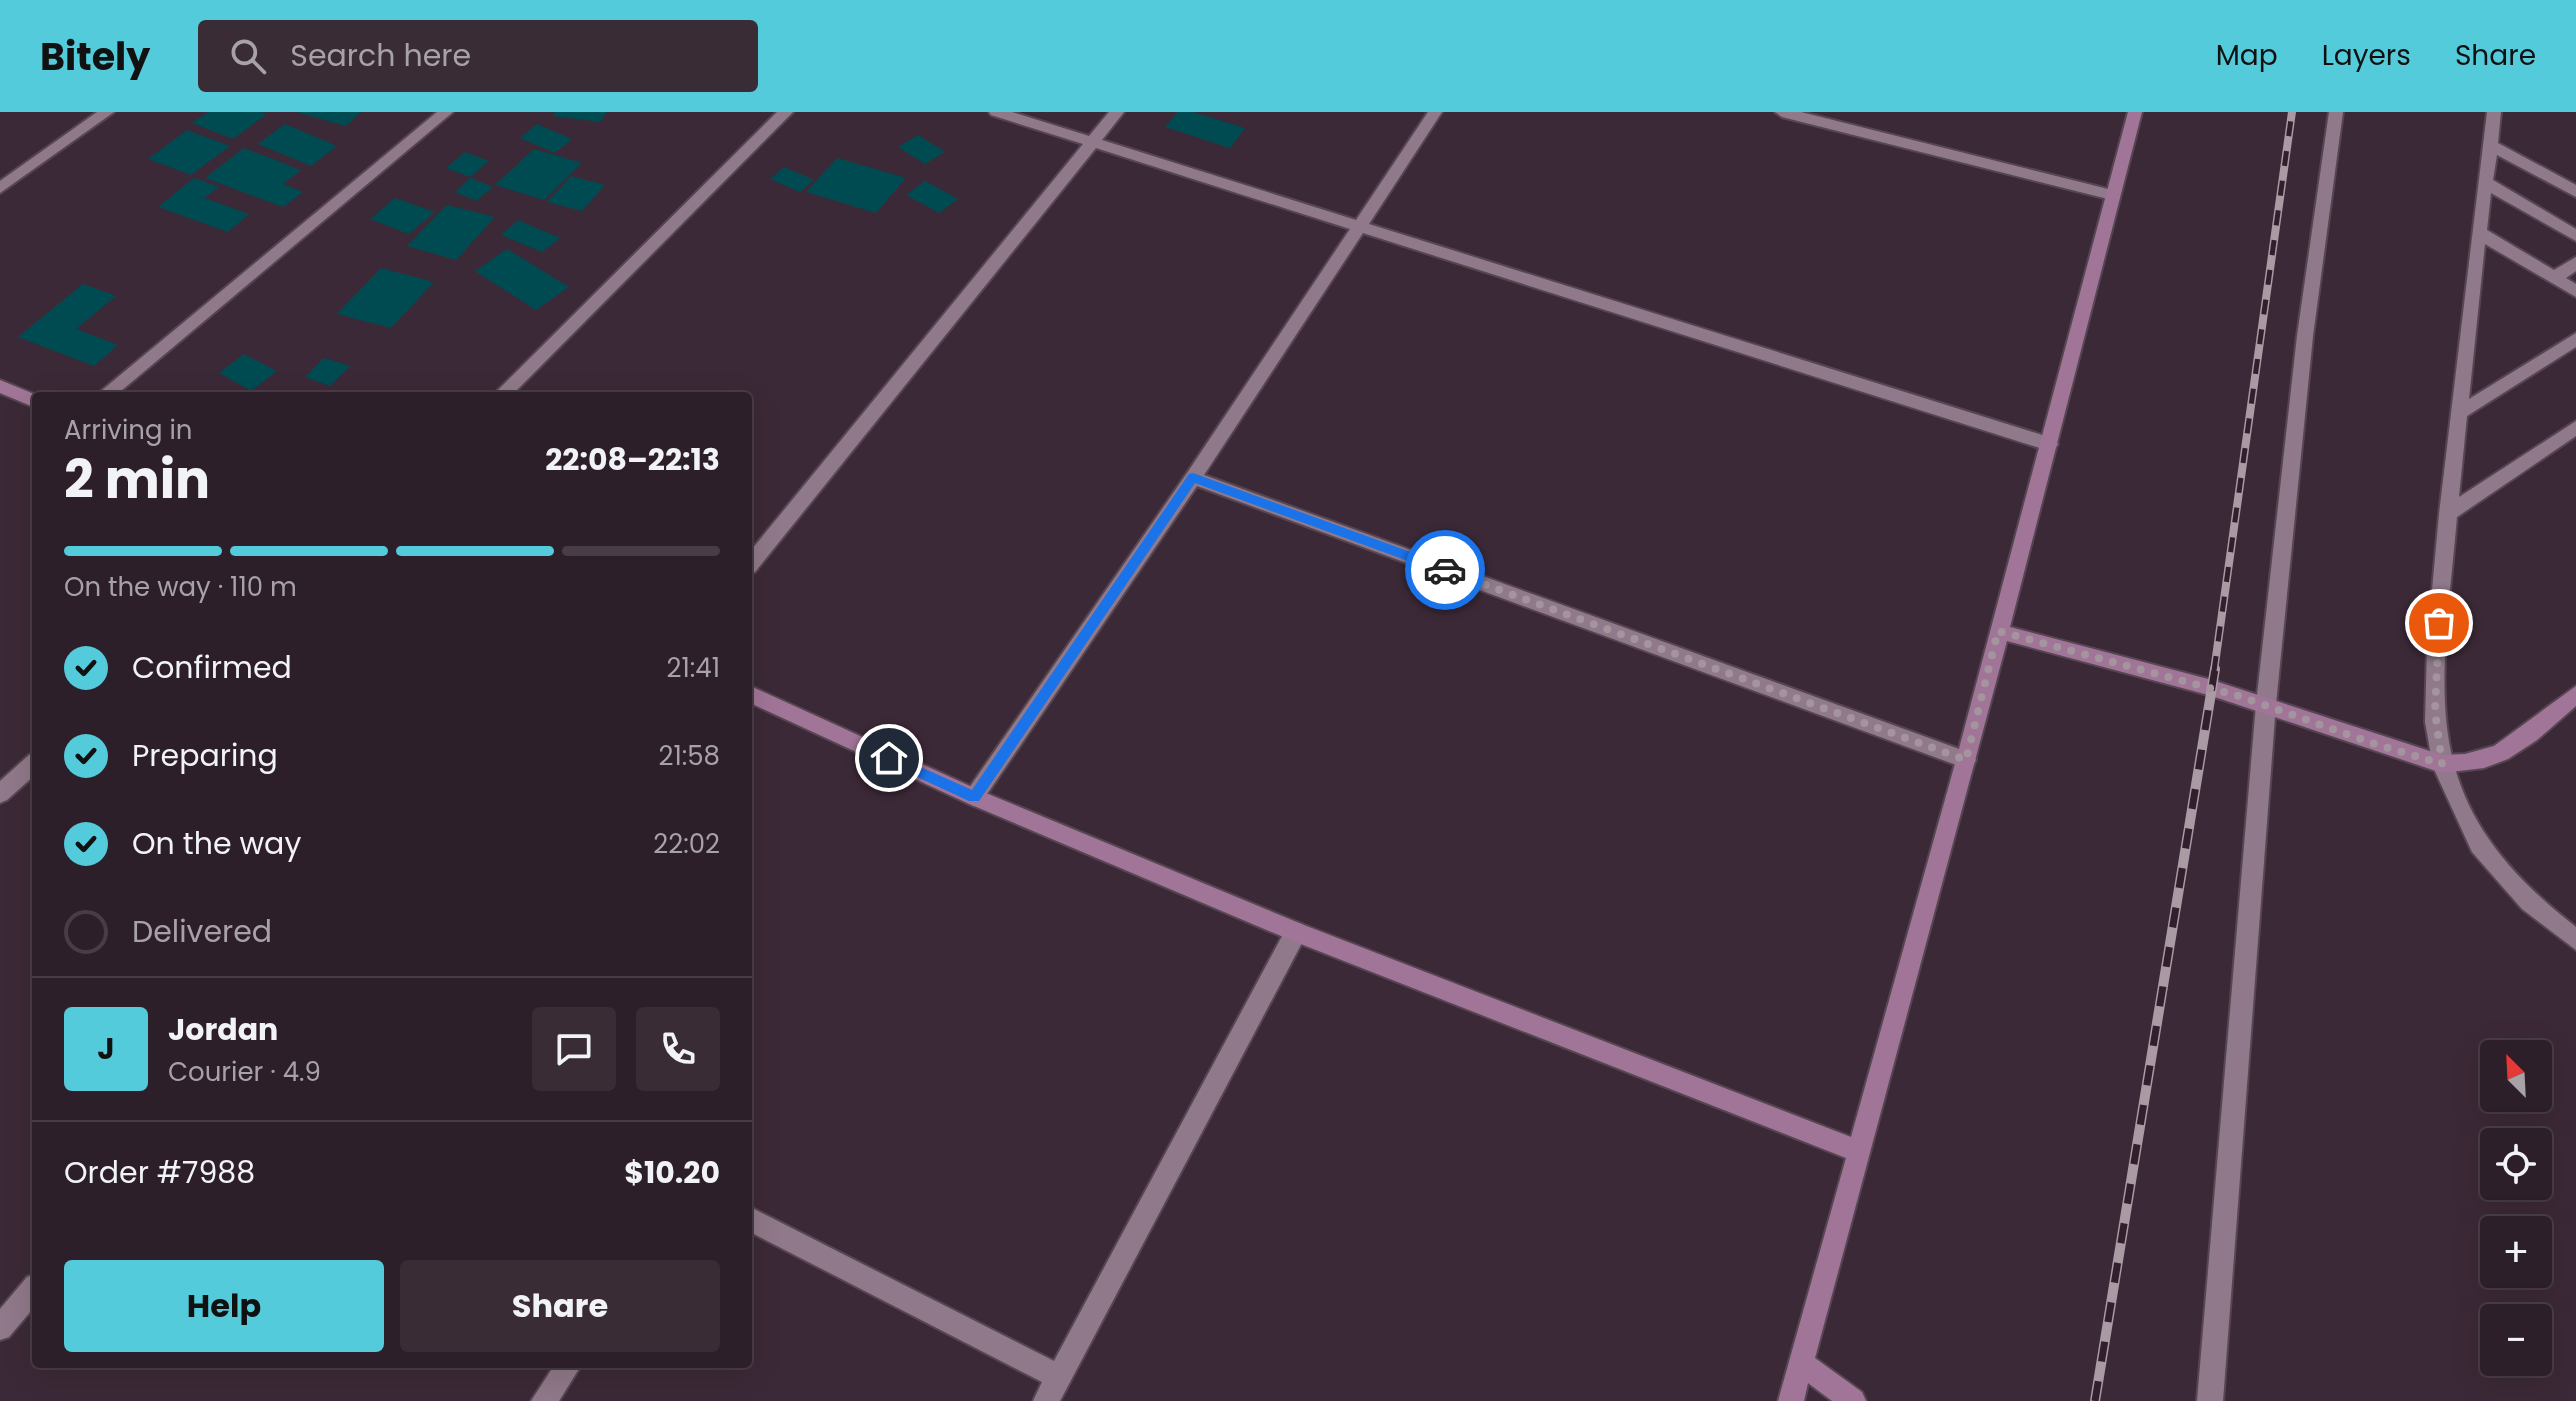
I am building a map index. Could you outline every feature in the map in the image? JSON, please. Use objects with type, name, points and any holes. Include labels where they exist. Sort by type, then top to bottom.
[{"type":"street","points":[[0,188],[107,112]]},
{"type":"street","points":[[109,392],[446,112]]},
{"type":"street","points":[[505,392],[786,112]]},
{"type":"street","points":[[996,112],[2049,444]]},
{"type":"street","points":[[752,562],[1117,112]]},
{"type":"street","points":[[974,797],[1193,478],[1435,112]]},
{"type":"street","points":[[1782,112],[2112,195]]},
{"type":"street","points":[[1791,1401],[1966,760],[2135,112]]},
{"type":"street","points":[[2210,1401],[2266,704],[2305,336],[2336,112]]},
{"type":"street","points":[[2494,112],[2448,514],[2436,650],[2435,711],[2442,764],[2470,832],[2494,869],[2528,904],[2576,940]]},
{"type":"street","points":[[2492,146],[2574,188]]},
{"type":"street","points":[[2486,183],[2576,236]]},
{"type":"street","points":[[2478,232],[2576,291]]},
{"type":"street","points":[[2554,278],[2576,263]]},
{"type":"street","points":[[2459,413],[2576,339]]},
{"type":"street","points":[[0,386],[32,400]]},
{"type":"street","points":[[2448,514],[2576,427]]},
{"type":"street","points":[[1193,478],[1966,760]]},
{"type":"street","points":[[1998,631],[2266,704],[2375,744],[2442,764],[2471,764],[2503,754],[2576,694]]},
{"type":"street","points":[[752,695],[974,797],[1296,932],[1859,1152]]},
{"type":"street","points":[[0,794],[32,765]]},
{"type":"street","points":[[1046,1401],[1296,932]]},
{"type":"street","points":[[752,1220],[1058,1377]]},
{"type":"street","points":[[0,1328],[32,1291]]},
{"type":"street","points":[[1802,1363],[1853,1401]]},
{"type":"street","points":[[544,1401],[567,1368]]},
{"type":"building","points":[[208,112],[267,114],[233,139],[192,123]]},
{"type":"building","points":[[296,112],[361,112],[346,126]]},
{"type":"building","points":[[555,112],[607,112],[600,122],[552,116]]},
{"type":"building","points":[[1178,112],[1193,112],[1245,128],[1230,148],[1165,127]]},
{"type":"building","points":[[285,124],[337,146],[311,166],[258,144]]},
{"type":"building","points":[[537,124],[572,139],[555,153],[520,138]]},
{"type":"building","points":[[187,130],[230,146],[191,175],[148,159]]},
{"type":"building","points":[[918,135],[945,152],[925,164],[898,147]]},
{"type":"building","points":[[244,148],[301,170],[283,184],[303,192],[283,207],[205,178]]},
{"type":"building","points":[[534,149],[582,163],[544,200],[495,185]]},
{"type":"building","points":[[465,152],[489,161],[470,177],[446,168]]},
{"type":"building","points":[[837,158],[906,178],[876,213],[806,192]]},
{"type":"building","points":[[784,167],[814,180],[800,192],[770,179]]},
{"type":"building","points":[[571,176],[605,185],[582,211],[547,202]]},
{"type":"building","points":[[194,178],[219,187],[204,198],[249,214],[228,232],[158,207]]},
{"type":"building","points":[[470,178],[493,187],[476,201],[455,192]]},
{"type":"building","points":[[925,181],[958,199],[939,213],[906,195]]},
{"type":"building","points":[[395,198],[435,212],[409,234],[370,219]]},
{"type":"building","points":[[447,205],[495,217],[456,260],[407,246]]},
{"type":"building","points":[[518,220],[560,238],[542,252],[501,235]]},
{"type":"building","points":[[507,249],[569,287],[536,310],[475,271]]},
{"type":"building","points":[[381,268],[434,282],[391,328],[337,314]]},
{"type":"building","points":[[83,284],[116,296],[76,329],[118,345],[94,366],[18,337]]},
{"type":"building","points":[[244,354],[277,371],[251,391],[219,373]]},
{"type":"building","points":[[324,358],[350,366],[330,386],[305,377]]},
{"type":"railway","points":[[2214,671],[2292,112]]},
{"type":"railway","points":[[2095,1401],[2215,669]]},
{"type":"way so far","points":[[1445,570],[1966,760],[1998,631],[2239,696],[2442,764],[2435,711],[2439,623]]},
{"type":"route","points":[[889,758],[974,797],[1193,478],[1445,570]]}]
